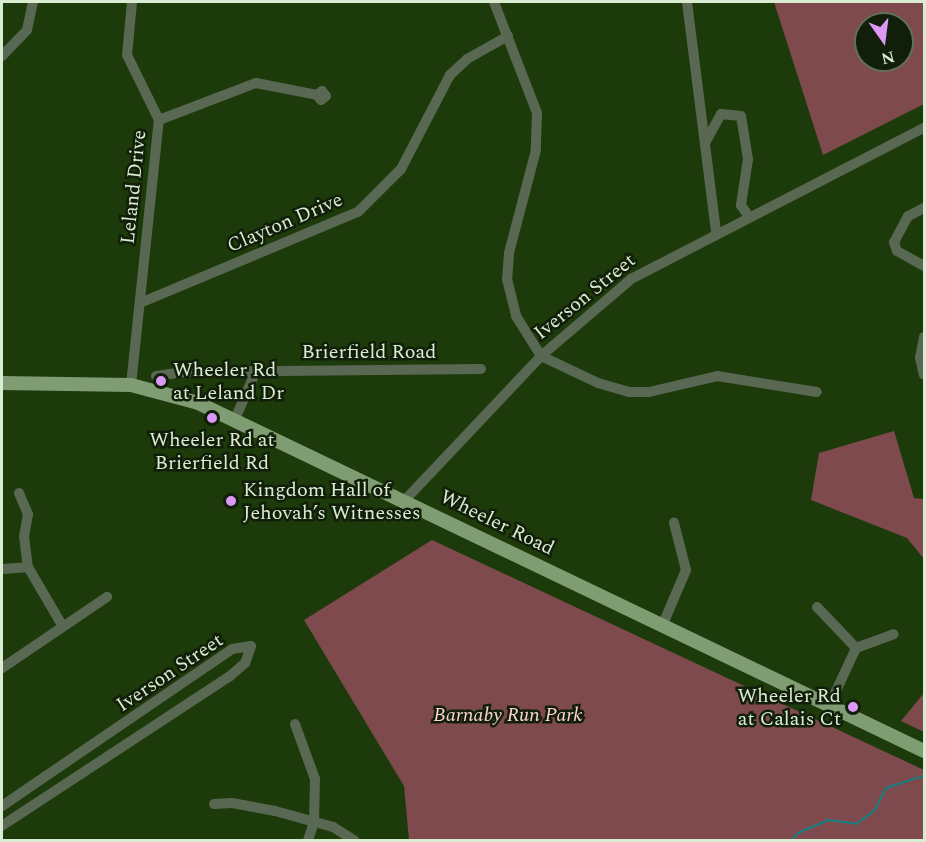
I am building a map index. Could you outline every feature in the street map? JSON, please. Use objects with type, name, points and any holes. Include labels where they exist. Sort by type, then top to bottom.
[{"type":"main road","name":"Wheeler Road","points":[[2,383],[131,385],[177,396],[235,419],[924,751]]},
{"type":"street","points":[[2,56],[27,30],[33,2]]},
{"type":"street","name":"Leland Drive","points":[[131,385],[159,120],[127,55],[132,2]]},
{"type":"street","points":[[494,2],[532,94],[538,130],[534,159],[509,253],[507,279],[516,316],[541,356],[591,380],[629,392],[658,390],[717,376],[818,392]]},
{"type":"street","points":[[687,2],[716,233]]},
{"type":"street","name":"Clayton Drive","points":[[141,303],[358,212],[401,169],[450,75],[467,59],[508,36]]},
{"type":"street","points":[[159,120],[256,83],[317,95]]},
{"type":"street","points":[[704,144],[721,114],[741,116],[748,159],[741,205],[750,217]]},
{"type":"street","name":"Iverson Street","points":[[405,500],[541,356],[631,279],[716,233],[924,128]]},
{"type":"street","points":[[924,208],[908,216],[894,242],[897,251],[924,266]]},
{"type":"street","points":[[924,337],[920,358],[924,375]]},
{"type":"street","name":"Brierfield Road","points":[[156,376],[256,371],[481,369]]},
{"type":"street","points":[[235,419],[256,371]]},
{"type":"street","points":[[20,493],[28,514],[24,536],[28,567],[63,627]]},
{"type":"street","points":[[663,624],[686,570],[674,523]]},
{"type":"street","points":[[2,569],[28,567]]},
{"type":"street","points":[[2,668],[107,597]]},
{"type":"street","points":[[817,607],[856,648]]},
{"type":"street","points":[[829,706],[856,648],[894,634]]},
{"type":"street","name":"Iverson Street","points":[[2,806],[232,649],[251,646],[245,663],[230,676],[2,826]]},
{"type":"street","points":[[295,724],[315,779],[314,822],[308,840]]},
{"type":"street","points":[[214,804],[252,806],[314,822],[341,831],[354,840]]},
{"type":"green space","points":[[774,2],[924,2],[924,104],[823,155]]},
{"type":"green space","points":[[894,431],[914,498],[924,499],[924,559],[907,538],[811,500],[819,453]]},
{"type":"green space","name":"Barnaby Run Park","points":[[432,540],[924,770],[924,840],[409,840],[404,786],[304,620]]},
{"type":"green space","points":[[924,693],[924,732],[901,721]]},
{"type":"waterway","points":[[792,840],[798,833],[829,820],[856,824],[874,811],[886,788],[924,776]]},
{"type":"place","name":"Wheeler Rd at Leland Dr","points":[[161,381]]},
{"type":"place","name":"Wheeler Rd at Brierfield Rd","points":[[212,418]]},
{"type":"place","name":"Kingdom Hall of Jehovah’s Witnesses","points":[[231,501]]},
{"type":"place","name":"Wheeler Rd at Calais Ct","points":[[853,707]]}]
